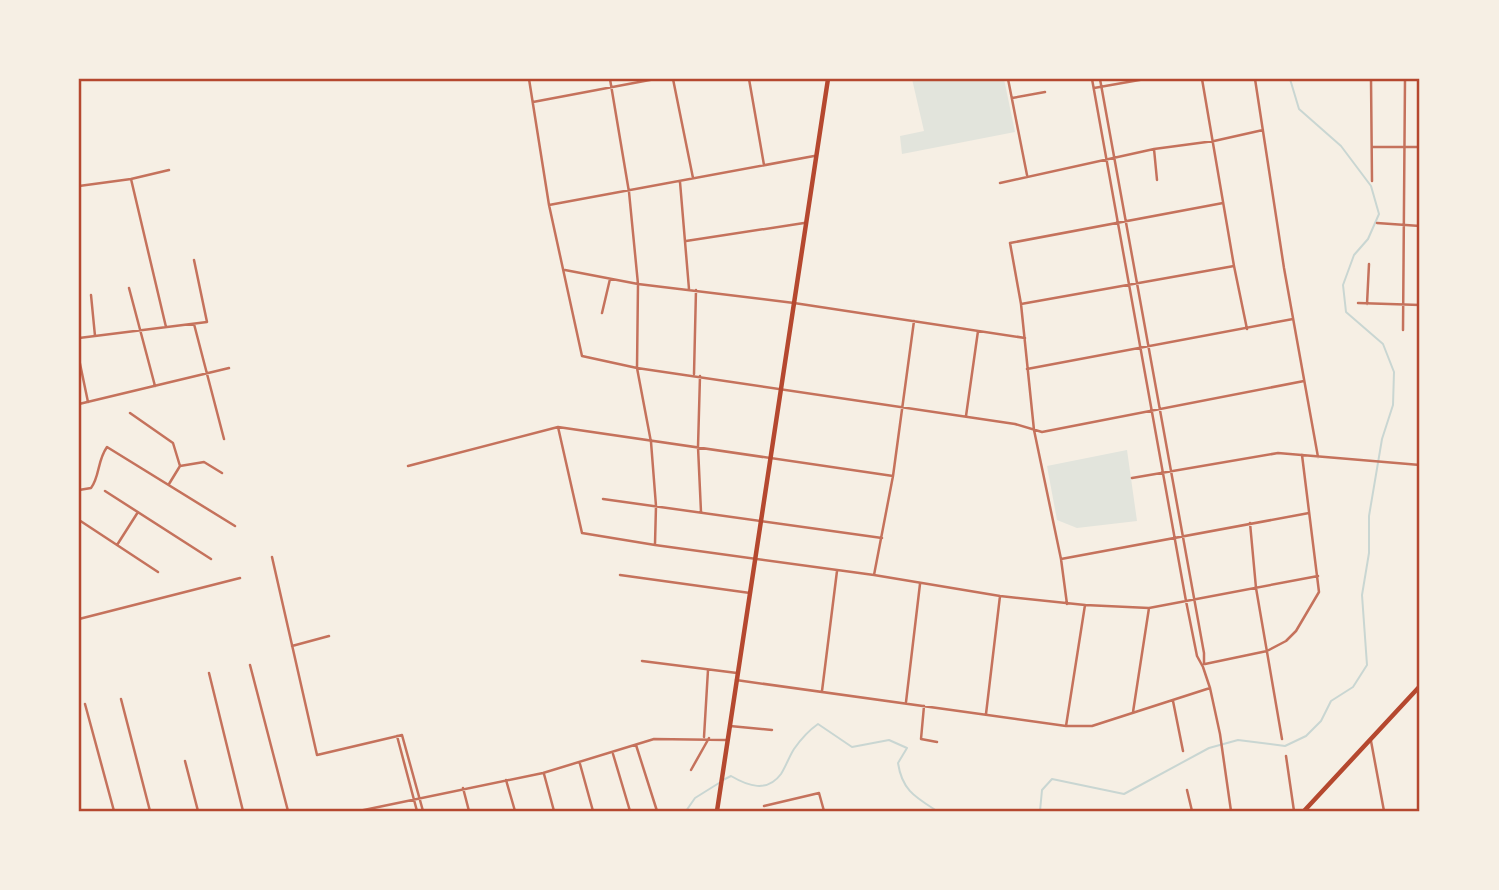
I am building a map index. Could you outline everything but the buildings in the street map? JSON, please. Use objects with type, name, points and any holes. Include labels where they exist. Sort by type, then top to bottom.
[{"type":"main road","points":[[717,811],[828,79]]},
{"type":"main road","points":[[1304,811],[1419,687]]},
{"type":"street","points":[[529,79],[549,205],[582,356],[637,368],[782,391],[1015,424],[1042,432],[1304,381]]},
{"type":"street","points":[[610,79],[629,192],[638,284],[637,368],[651,442],[656,506],[655,545]]},
{"type":"street","points":[[533,102],[654,79]]},
{"type":"street","points":[[673,79],[693,180]]},
{"type":"street","points":[[749,79],[765,166]]},
{"type":"street","points":[[1008,79],[1027,176]]},
{"type":"street","points":[[1092,79],[1186,601],[1197,656],[1203,665],[1210,688],[1220,734],[1231,811]]},
{"type":"street","points":[[1100,79],[1204,653],[1203,665]]},
{"type":"street","points":[[1094,88],[1144,79]]},
{"type":"street","points":[[1202,79],[1247,329]]},
{"type":"street","points":[[1255,79],[1318,457]]},
{"type":"street","points":[[1371,79],[1372,181]]},
{"type":"street","points":[[1403,330],[1405,79]]},
{"type":"street","points":[[1012,98],[1045,92]]},
{"type":"street","points":[[1000,183],[1114,157],[1263,130]]},
{"type":"street","points":[[1372,147],[1420,147]]},
{"type":"street","points":[[1154,149],[1157,180]]},
{"type":"street","points":[[549,205],[816,156]]},
{"type":"street","points":[[79,186],[131,179],[169,170]]},
{"type":"street","points":[[131,179],[166,327]]},
{"type":"street","points":[[680,182],[690,289]]},
{"type":"street","points":[[1067,604],[1061,559],[1034,430],[1021,304],[1010,243],[1223,203]]},
{"type":"street","points":[[686,241],[806,223]]},
{"type":"street","points":[[1377,223],[1420,226]]},
{"type":"street","points":[[79,338],[207,322],[194,260]]},
{"type":"street","points":[[1367,304],[1369,264]]},
{"type":"street","points":[[1021,304],[1234,266]]},
{"type":"street","points":[[565,270],[638,284],[794,303],[1025,338]]},
{"type":"street","points":[[602,313],[610,279]]},
{"type":"street","points":[[130,288],[155,386]]},
{"type":"street","points":[[694,375],[696,290]]},
{"type":"street","points":[[91,295],[95,336]]},
{"type":"street","points":[[1357,303],[1420,305]]},
{"type":"street","points":[[1027,369],[1293,319]]},
{"type":"street","points":[[874,575],[893,476],[914,321]]},
{"type":"street","points":[[194,324],[224,439]]},
{"type":"street","points":[[966,416],[978,331]]},
{"type":"street","points":[[79,359],[88,402]]},
{"type":"street","points":[[79,404],[229,368]]},
{"type":"street","points":[[700,376],[698,447],[701,512]]},
{"type":"street","points":[[130,413],[173,443],[180,466],[169,485]]},
{"type":"street","points":[[408,466],[558,427],[893,476]]},
{"type":"street","points":[[558,427],[582,533],[1067,604],[1149,608],[1318,576]]},
{"type":"street","points":[[79,490],[91,488],[96,482],[100,457],[107,447],[235,526]]},
{"type":"street","points":[[1132,478],[1278,453],[1420,465]]},
{"type":"street","points":[[1203,665],[1267,651],[1286,641],[1296,631],[1319,592],[1302,455]]},
{"type":"street","points":[[180,466],[204,462],[222,473]]},
{"type":"street","points":[[106,491],[211,559]]},
{"type":"street","points":[[603,499],[882,538]]},
{"type":"street","points":[[117,545],[138,512]]},
{"type":"street","points":[[1061,559],[1310,513]]},
{"type":"street","points":[[79,520],[158,572]]},
{"type":"street","points":[[1250,523],[1256,588],[1282,739]]},
{"type":"street","points":[[272,557],[317,755],[402,735],[423,811]]},
{"type":"street","points":[[822,691],[837,571]]},
{"type":"street","points":[[620,575],[750,593]]},
{"type":"street","points":[[79,619],[240,578]]},
{"type":"street","points":[[906,704],[920,584]]},
{"type":"street","points":[[986,715],[1000,596]]},
{"type":"street","points":[[1066,726],[1085,605]]},
{"type":"street","points":[[1132,713],[1149,608]]},
{"type":"street","points":[[292,646],[329,636]]},
{"type":"street","points":[[642,661],[737,673]]},
{"type":"street","points":[[250,665],[288,811]]},
{"type":"street","points":[[704,738],[708,670]]},
{"type":"street","points":[[209,673],[243,811]]},
{"type":"street","points":[[736,680],[1066,726],[1092,726],[1210,688]]},
{"type":"street","points":[[1419,687],[1420,698]]},
{"type":"street","points":[[121,699],[150,811]]},
{"type":"street","points":[[1173,701],[1184,751]]},
{"type":"street","points":[[85,704],[114,811]]},
{"type":"street","points":[[924,706],[921,739],[936,742]]},
{"type":"street","points":[[729,726],[772,730]]},
{"type":"street","points":[[397,736],[417,811]]},
{"type":"street","points":[[691,769],[709,738]]},
{"type":"street","points":[[1370,738],[1384,811]]},
{"type":"street","points":[[359,811],[544,773],[654,739],[727,740]]},
{"type":"street","points":[[636,745],[657,811]]},
{"type":"street","points":[[613,752],[630,811]]},
{"type":"street","points":[[1286,756],[1294,811]]},
{"type":"street","points":[[185,761],[198,811]]},
{"type":"street","points":[[579,762],[593,811]]},
{"type":"street","points":[[544,773],[554,811]]},
{"type":"street","points":[[506,780],[515,811]]},
{"type":"street","points":[[463,789],[469,811]]},
{"type":"street","points":[[1187,790],[1192,811]]},
{"type":"street","points":[[764,806],[819,793],[824,811]]},
{"type":"shaded area","points":[[912,79],[1004,79],[1015,132],[902,154],[900,136],[924,131]]},
{"type":"shaded area","points":[[1127,450],[1137,521],[1077,528],[1057,520],[1047,466]]},
{"type":"waterway","points":[[1040,811],[1042,790],[1052,779],[1124,794],[1209,748],[1238,740],[1285,746],[1306,736],[1321,721],[1331,701],[1353,687],[1367,665],[1362,595],[1369,553],[1369,516],[1382,439],[1393,405],[1394,372],[1383,344],[1346,312],[1343,285],[1354,255],[1368,239],[1379,214],[1371,186],[1341,146],[1299,109],[1290,79]]},
{"type":"waterway","points":[[723,780],[731,776],[751,785],[770,784],[781,774],[799,742],[818,724],[852,747],[889,740],[907,748],[898,763],[903,780],[916,797],[937,811]]},
{"type":"waterway","points":[[686,811],[695,798],[719,783]]}]
